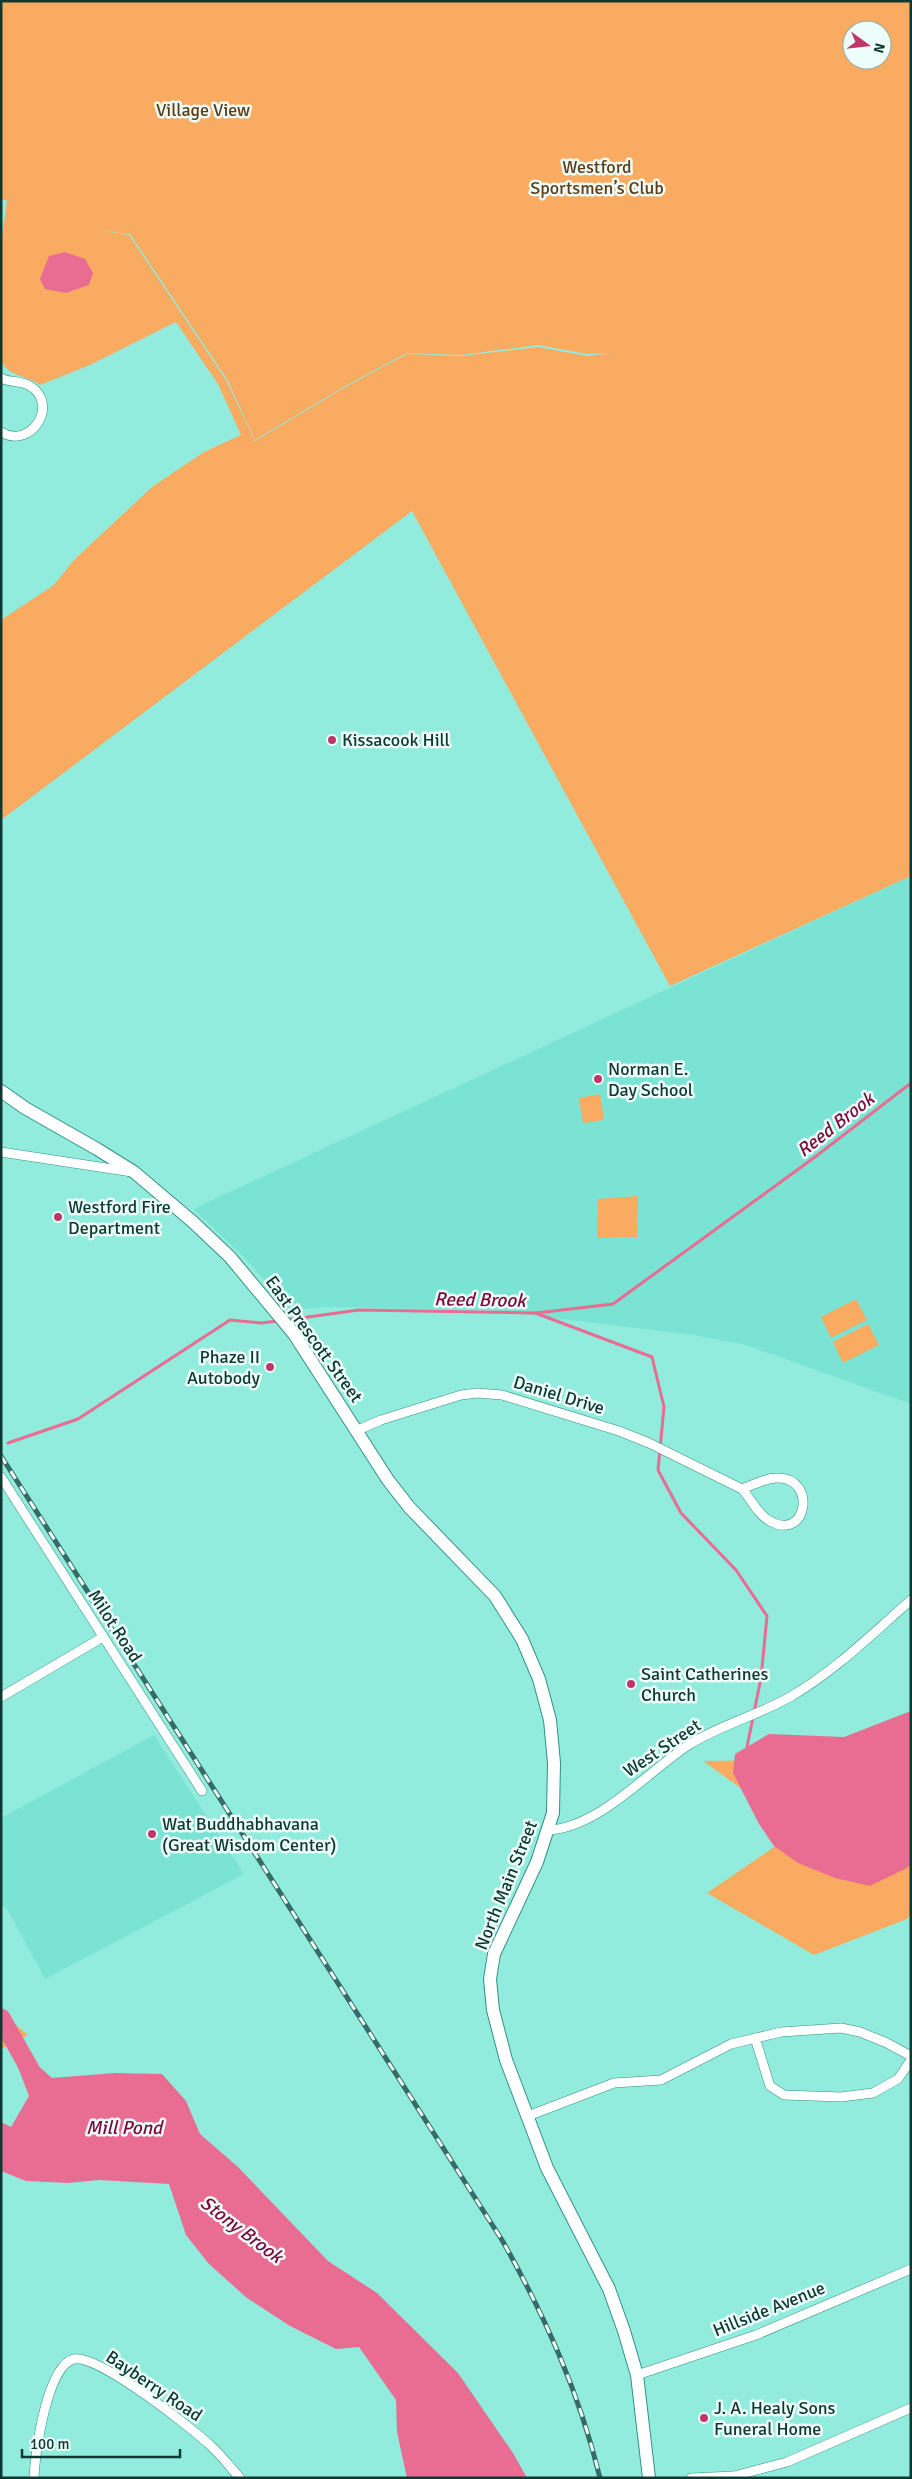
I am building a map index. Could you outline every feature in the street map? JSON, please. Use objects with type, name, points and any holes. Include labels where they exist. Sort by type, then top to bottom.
[{"type":"main road","name":"East Prescott Street","points":[[1,1091],[25,1108],[134,1172],[193,1222],[230,1257],[288,1326],[358,1430]]},
{"type":"main road","name":"North Main Street","points":[[358,1430],[388,1480],[409,1507],[496,1596],[522,1639],[539,1679],[550,1720],[554,1786],[553,1813],[550,1830],[537,1862],[494,1954],[490,1979],[493,2010],[504,2052],[548,2168],[609,2289],[624,2330],[637,2375],[649,2478]]},
{"type":"street","points":[[1,432],[15,437],[25,435],[34,429],[40,420],[43,408],[41,396],[31,386],[15,380],[2,380]]},
{"type":"street","points":[[1,1152],[134,1172]]},
{"type":"street","name":"Daniel Drive","points":[[358,1430],[381,1420],[461,1395],[477,1393],[502,1395],[619,1431],[649,1443],[742,1489],[769,1521],[785,1526],[793,1523],[801,1515],[804,1498],[802,1492],[787,1479],[777,1477],[742,1489]]},
{"type":"street","name":"Milot Road","points":[[1,1477],[202,1792]]},
{"type":"street","name":"West Street","points":[[550,1830],[575,1825],[622,1795],[690,1744],[788,1698],[846,1658],[911,1600]]},
{"type":"street","points":[[1,1697],[103,1637]]},
{"type":"street","points":[[528,2116],[614,2083],[662,2080],[730,2044],[781,2032],[841,2028],[860,2032],[887,2043],[911,2056]]},
{"type":"street","points":[[755,2038],[770,2086],[784,2095],[841,2097],[873,2093],[898,2079],[911,2060]]},
{"type":"street","name":"Hillside Avenue","points":[[637,2375],[756,2335],[911,2269]]},
{"type":"street","name":"Bayberry Road","points":[[34,2478],[39,2438],[56,2374],[66,2363],[80,2359],[108,2371],[173,2414],[213,2448],[240,2478]]},
{"type":"street","points":[[691,2478],[734,2476],[787,2462],[911,2408]]},
{"type":"shaded area","points":[[911,876],[911,1404],[746,1345],[694,1335],[488,1310],[328,1307],[290,1310],[245,1258],[193,1209]]},
{"type":"shaded area","points":[[154,1735],[244,1874],[45,1979],[9,1912],[1,1904],[1,1818]]},
{"type":"green space","points":[[1,1],[911,1],[911,876],[670,986],[412,511],[1,820],[1,620],[54,585],[74,560],[152,487],[204,452],[241,435],[218,384],[176,322],[90,365],[40,385],[13,373],[4,366],[1,361],[1,245],[7,200],[1,200]],"holes":[[[103,231],[130,234],[227,379],[255,440],[347,385],[407,353],[461,355],[538,345],[587,354],[612,353],[587,356],[538,347],[461,356],[407,354],[347,386],[255,441],[226,380],[129,235]]]},
{"type":"green space","points":[[600,1094],[604,1120],[583,1123],[579,1098]]},
{"type":"green space","points":[[638,1196],[637,1237],[597,1238],[598,1199]]},
{"type":"green space","points":[[856,1299],[867,1320],[831,1338],[821,1317]]},
{"type":"green space","points":[[868,1324],[879,1345],[843,1363],[833,1342]]},
{"type":"green space","points":[[911,1713],[911,1914],[907,1919],[814,1955],[707,1893],[799,1830],[703,1761],[849,1759]]},
{"type":"green space","points":[[1,2018],[11,2021],[28,2035],[1,2049]]},
{"type":"water","points":[[65,252],[85,259],[93,273],[89,285],[66,293],[45,289],[40,279],[49,256]]},
{"type":"water","points":[[911,1711],[911,1864],[907,1868],[870,1886],[835,1878],[798,1863],[774,1846],[759,1824],[733,1773],[735,1754],[769,1734],[844,1737]]},
{"type":"water","name":"Mill Pond","points":[[27,2056],[52,2078],[115,2073],[162,2074],[186,2101],[200,2134],[238,2167],[328,2261],[377,2293],[458,2373],[513,2453],[527,2478],[407,2478],[397,2432],[396,2400],[359,2347],[336,2349],[290,2326],[247,2298],[209,2264],[186,2235],[169,2184],[99,2180],[68,2183],[26,2181],[1,2171],[1,2122],[11,2127],[29,2096],[16,2062]]},
{"type":"waterway","name":"Reed Brook","points":[[286,1320],[359,1310],[536,1313],[613,1304],[815,1157],[911,1083]]},
{"type":"waterway","points":[[538,1314],[652,1357],[664,1407],[658,1470],[681,1513],[736,1570],[767,1616],[761,1678],[747,1747]]},
{"type":"waterway","name":"Reed Brook","points":[[8,1443],[78,1419],[230,1320],[261,1323],[277,1321]]},
{"type":"waterway","name":"Stony Brook","points":[[1,2018],[36,2080]]},
{"type":"railway","points":[[1,1456],[502,2240],[532,2297],[559,2355],[582,2415],[600,2478]]},
{"type":"place","name":"Kissacook Hill","points":[[332,740]]},
{"type":"place","name":"Norman E. Day School","points":[[598,1079]]},
{"type":"place","name":"Westford Fire Department","points":[[58,1217]]},
{"type":"place","name":"Phaze II Autobody","points":[[270,1367]]},
{"type":"place","name":"Saint Catherines Church","points":[[631,1684]]},
{"type":"place","name":"Wat Buddhabhavana (Great Wisdom Center)","points":[[152,1834]]},
{"type":"place","name":"J. A. Healy Sons Funeral Home","points":[[704,2418]]},
{"type":"park label","name":"Village View","points":[[203,110]]},
{"type":"park label","name":"Westford Sportsmen’s Club","points":[[597,177]]}]
